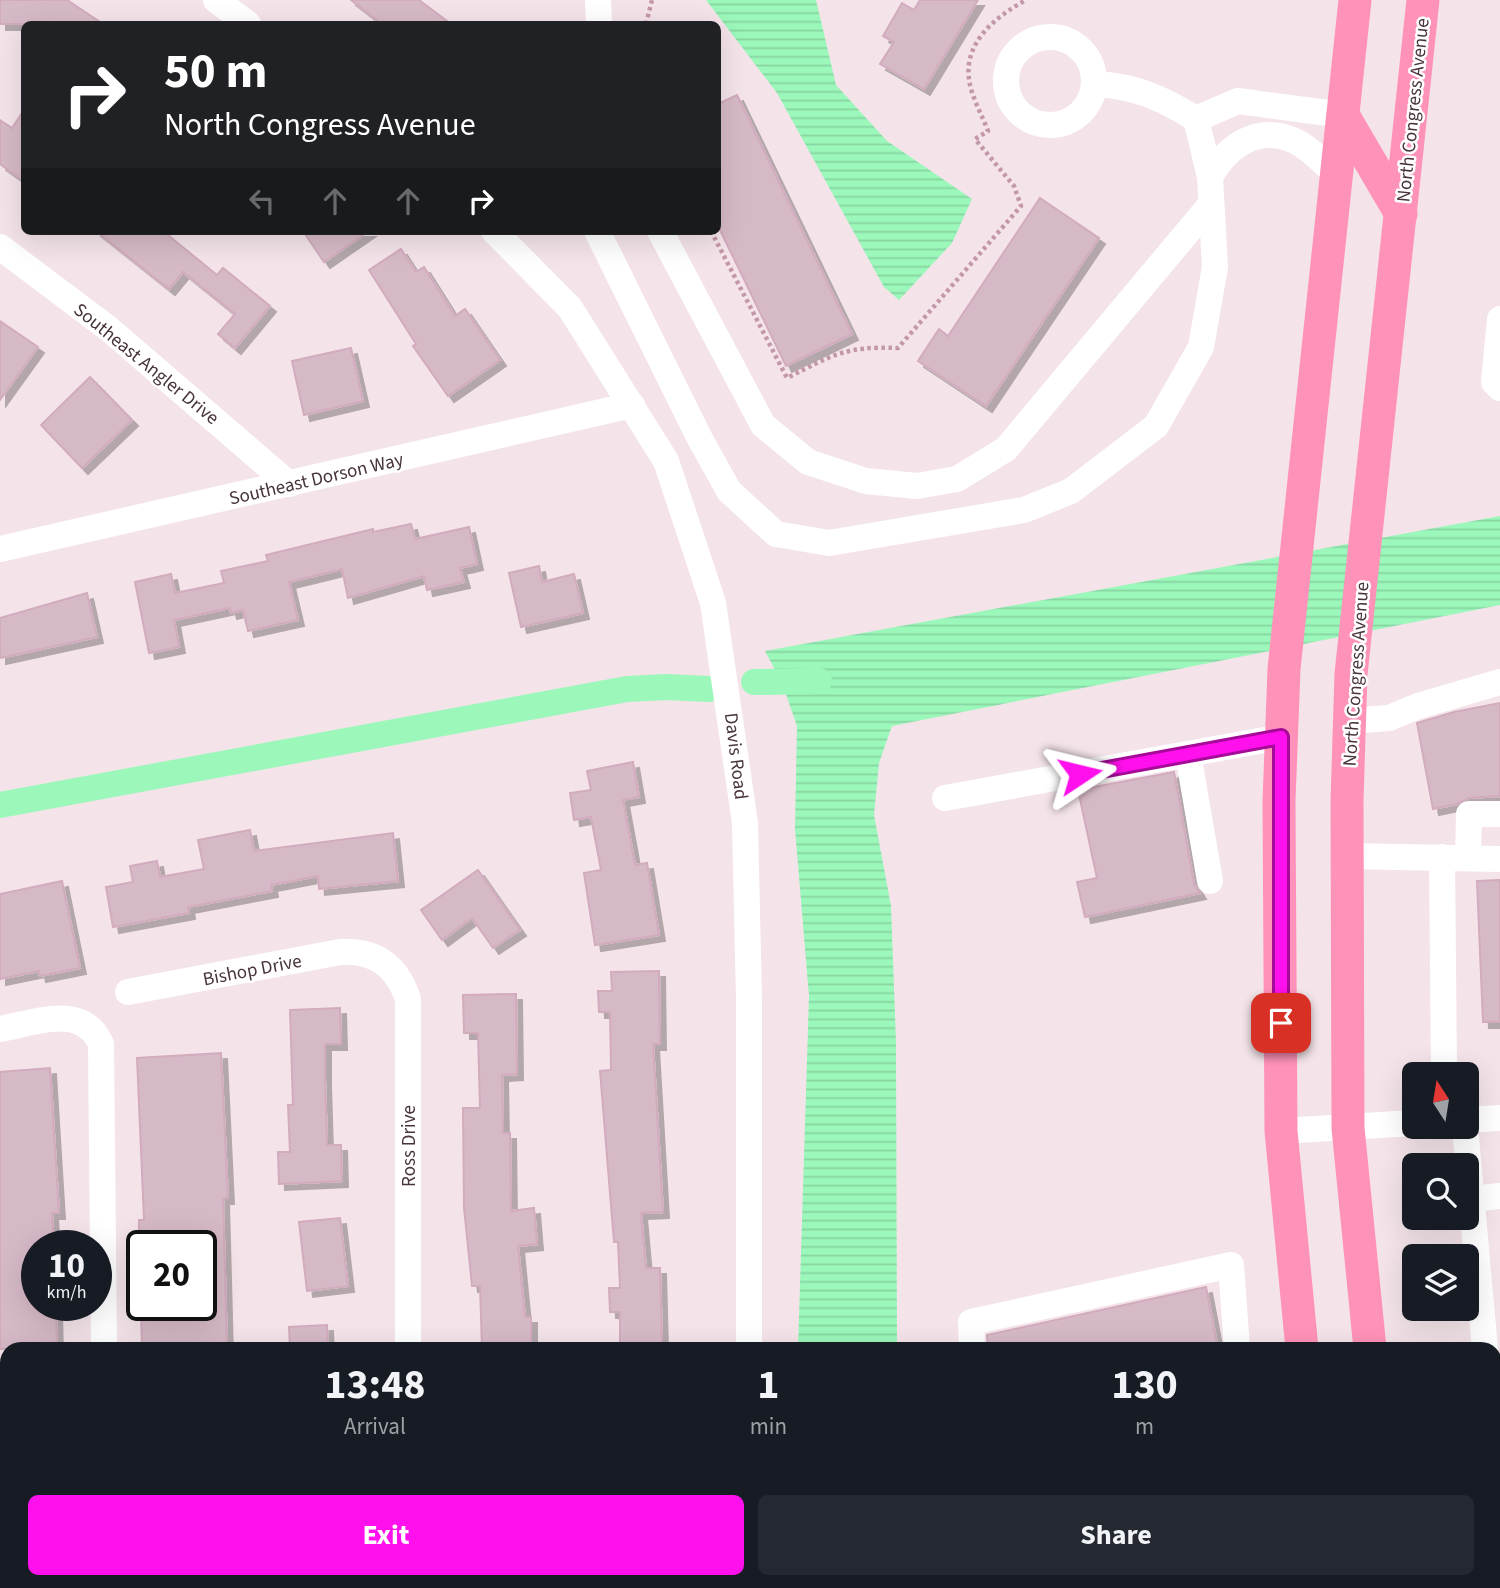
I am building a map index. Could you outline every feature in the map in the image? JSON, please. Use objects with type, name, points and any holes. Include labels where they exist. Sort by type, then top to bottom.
[{"type":"main road","points":[[1301,1342],[1281,1131],[1281,737],[1284,669],[1355,0]]},
{"type":"main road","name":"North Congress Avenue","points":[[1369,1342],[1348,1128],[1349,721],[1351,674],[1423,0]]},
{"type":"main road","points":[[1343,116],[1401,215]]},
{"type":"street","points":[[216,0],[244,21]]},
{"type":"street","points":[[598,0],[598,21]]},
{"type":"street","points":[[599,235],[698,437],[729,491],[776,534],[829,543],[1024,510],[1070,491],[1156,426],[1201,347],[1215,267],[1210,177],[1196,119],[1153,93],[1124,85],[1095,84]]},
{"type":"street","points":[[1196,119],[1238,101],[1343,116]]},
{"type":"street","points":[[1223,107],[1235,144]]},
{"type":"street","points":[[1210,177],[1220,158],[1235,144],[1255,136],[1276,135],[1296,141],[1337,175]]},
{"type":"street","points":[[662,235],[764,425],[808,462],[866,481],[917,486],[957,479],[1006,449],[1212,204]]},
{"type":"street","name":"Davis Road","points":[[498,235],[570,308],[666,461],[713,603],[745,823],[749,1000],[749,1342]]},
{"type":"street","name":"Southeast Angler Drive","points":[[0,247],[109,329],[289,484]]},
{"type":"street","points":[[1500,319],[1493,382],[1500,388]]},
{"type":"street","name":"Southeast Dorson Way","points":[[0,549],[632,405]]},
{"type":"street","points":[[917,486],[923,527]]},
{"type":"street","points":[[1349,721],[1389,718],[1418,705],[1500,682]]},
{"type":"street","points":[[945,798],[1281,737]]},
{"type":"street","points":[[1188,754],[1210,881]]},
{"type":"street","points":[[1468,858],[1469,814],[1500,814]]},
{"type":"street","points":[[1347,856],[1500,859]]},
{"type":"street","points":[[1441,857],[1444,1062]]},
{"type":"street","name":"Bishop Drive","points":[[128,992],[340,952],[358,951],[376,956]]},
{"type":"street","name":"Ross Drive","points":[[376,956],[391,967],[402,981],[408,999],[408,1342]]},
{"type":"street","points":[[0,1029],[63,1017],[91,1026],[101,1044],[104,1342]]},
{"type":"street","points":[[1479,1119],[1500,1118]]},
{"type":"street","points":[[1281,1131],[1402,1125]]},
{"type":"street","points":[[1479,1198],[1500,1196]]},
{"type":"street","points":[[1474,1230],[1484,1342]]},
{"type":"street","points":[[971,1342],[971,1322],[1231,1265],[1236,1342]]},
{"type":"path","points":[[647,21],[652,0]]},
{"type":"path","points":[[712,235],[786,378],[841,351],[862,347],[898,348],[1021,206],[1014,186],[975,139],[988,131],[969,80],[971,52],[995,18],[1026,0]]},
{"type":"shaded area","points":[[706,0],[816,0],[836,85],[887,141],[972,199],[952,243],[899,300],[884,287],[777,93]]},
{"type":"shaded area","points":[[1500,516],[1500,605],[892,726],[879,763],[874,815],[891,906],[896,1041],[897,1342],[798,1342],[809,996],[795,829],[797,726],[782,683],[765,651]]},
{"type":"building","points":[[0,0],[67,0],[98,21],[21,21],[21,24],[0,24]]},
{"type":"building","points":[[351,0],[419,0],[447,21],[378,21]]},
{"type":"building","points":[[920,0],[978,0],[924,89],[880,64],[894,42],[883,36],[902,3],[914,10]]},
{"type":"building","points":[[737,95],[852,334],[786,366],[721,232],[721,103]]},
{"type":"building","points":[[21,114],[21,179],[0,164],[0,120],[12,128]]},
{"type":"building","points":[[1040,198],[1099,238],[986,406],[918,361],[939,329],[948,336]]},
{"type":"building","points":[[101,235],[168,235],[217,275],[223,268],[270,306],[235,348],[218,334],[235,314],[183,272],[169,289]]},
{"type":"building","points":[[306,235],[363,235],[324,262]]},
{"type":"building","points":[[401,249],[416,272],[424,267],[455,316],[465,309],[500,360],[448,396],[413,346],[416,344],[369,270]]},
{"type":"building","points":[[0,321],[38,347],[0,400]]},
{"type":"building","points":[[351,348],[363,401],[304,415],[292,361]]},
{"type":"building","points":[[90,377],[132,420],[82,468],[41,425]]},
{"type":"building","points":[[411,524],[415,539],[469,527],[477,564],[460,568],[464,582],[427,590],[424,576],[348,598],[342,569],[289,582],[298,620],[248,631],[243,610],[231,613],[230,608],[174,620],[179,647],[149,653],[135,582],[171,574],[175,593],[224,583],[221,571],[268,561],[266,555],[373,529],[373,532]]},
{"type":"building","points":[[539,566],[542,582],[574,574],[583,613],[521,627],[509,573]]},
{"type":"building","points":[[87,593],[97,637],[0,658],[0,618]]},
{"type":"building","points":[[1500,703],[1500,796],[1468,798],[1457,804],[1433,809],[1417,723]]},
{"type":"building","points":[[633,762],[639,797],[623,800],[635,865],[647,863],[659,935],[595,945],[584,873],[601,870],[591,817],[574,820],[570,793],[591,790],[587,771]]},
{"type":"building","points":[[1174,772],[1194,884],[1200,893],[1085,917],[1077,882],[1097,878],[1078,790]]},
{"type":"building","points":[[250,830],[254,851],[393,833],[398,881],[319,889],[318,876],[271,885],[272,891],[188,907],[189,913],[113,927],[106,887],[133,882],[130,866],[157,861],[160,877],[204,869],[198,840]]},
{"type":"building","points":[[478,870],[520,930],[493,948],[472,918],[442,940],[421,910]]},
{"type":"building","points":[[1500,880],[1500,1022],[1483,1022],[1477,881]]},
{"type":"building","points":[[62,881],[80,968],[40,976],[39,971],[0,979],[0,894]]},
{"type":"building","points":[[659,971],[660,1044],[653,1044],[663,1212],[641,1213],[646,1268],[660,1268],[662,1342],[620,1342],[620,1312],[610,1312],[609,1288],[620,1288],[618,1242],[614,1242],[600,1071],[611,1070],[610,1012],[599,1012],[598,991],[612,991],[611,972]]},
{"type":"building","points":[[516,994],[517,1074],[502,1075],[503,1133],[510,1133],[511,1211],[534,1208],[537,1244],[518,1246],[525,1317],[531,1317],[531,1342],[482,1342],[480,1286],[472,1286],[464,1208],[463,1108],[480,1108],[478,1033],[464,1033],[463,995]]},
{"type":"building","points":[[340,1008],[341,1044],[325,1044],[325,1080],[327,1145],[341,1145],[342,1181],[279,1184],[278,1152],[290,1152],[288,1105],[293,1105],[290,1010]]},
{"type":"building","points":[[221,1053],[228,1198],[223,1198],[227,1342],[142,1342],[141,1321],[217,1321],[217,1230],[139,1230],[139,1220],[144,1220],[137,1058]]},
{"type":"building","points":[[50,1068],[59,1213],[52,1213],[53,1230],[21,1230],[21,1321],[56,1321],[57,1342],[0,1342],[0,1072]]},
{"type":"building","points":[[340,1218],[348,1286],[307,1291],[299,1222]]},
{"type":"building","points":[[1206,1287],[1217,1342],[988,1342],[987,1335]]},
{"type":"building","points":[[327,1325],[328,1342],[290,1342],[289,1327]]},
{"type":"waterway","points":[[754,682],[819,681]]},
{"type":"waterway","points":[[0,805],[627,689],[708,689]]},
{"type":"route","points":[[1080,774],[1281,737],[1281,1023]]}]
